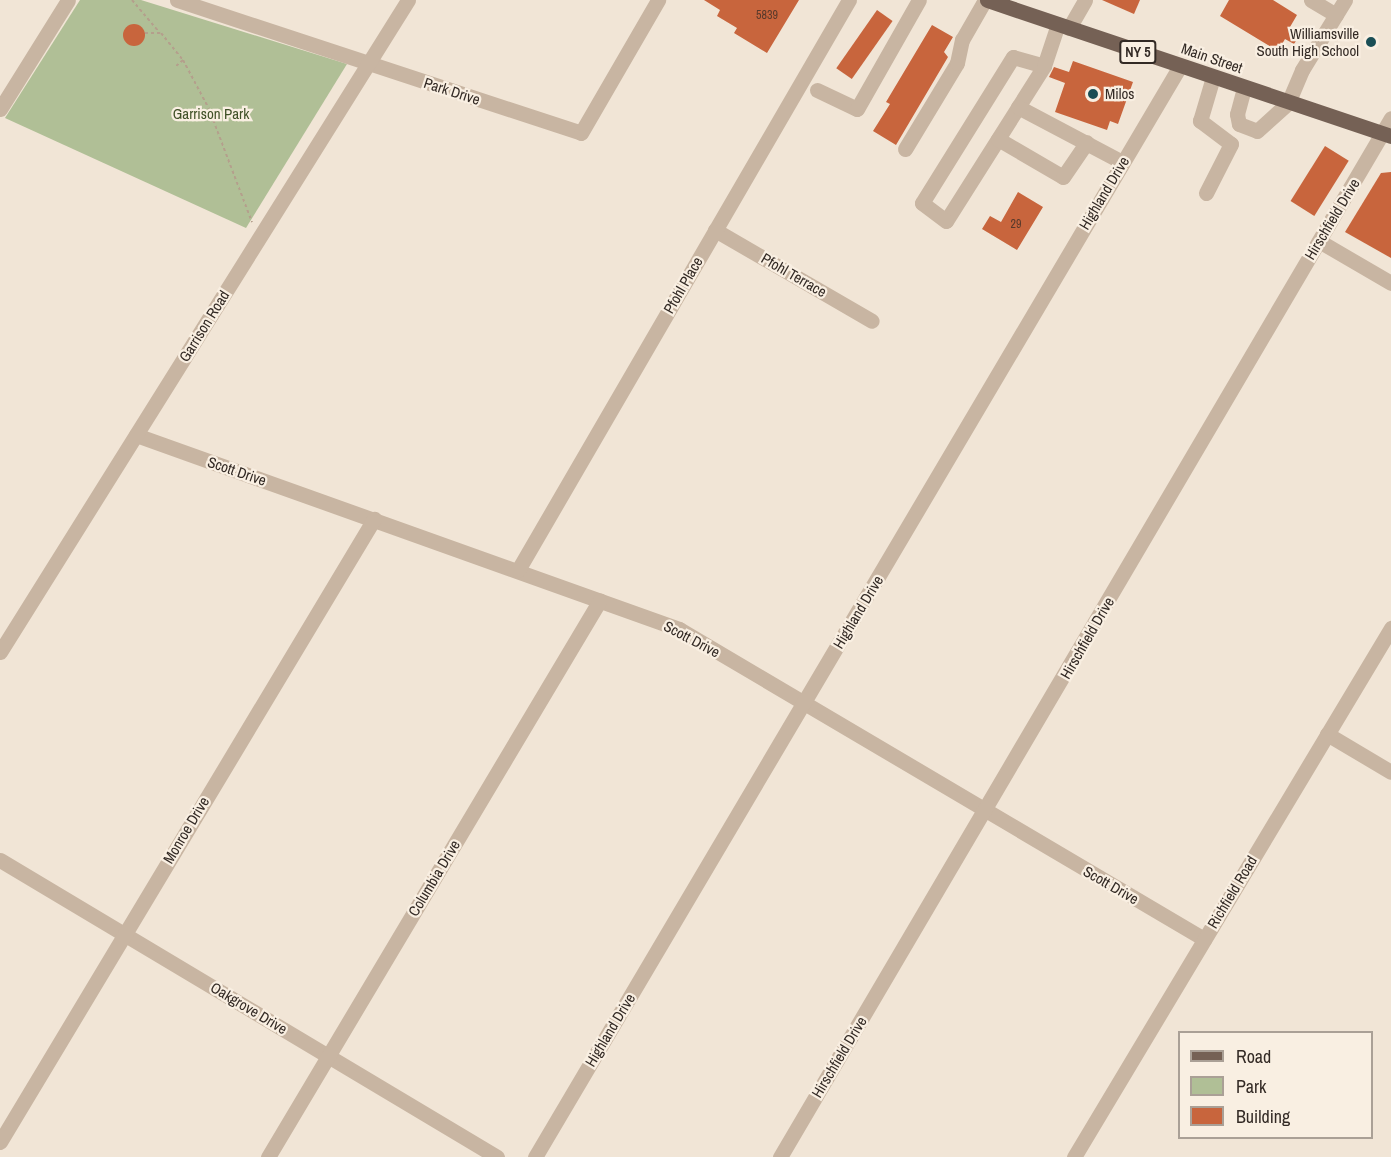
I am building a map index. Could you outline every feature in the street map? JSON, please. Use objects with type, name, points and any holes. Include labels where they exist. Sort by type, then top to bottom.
[{"type":"main road","name":"Main Street","points":[[986,0],[1008,3],[1064,26],[1387,135]]},
{"type":"street","points":[[0,109],[68,0]]},
{"type":"street","name":"Park Drive","points":[[177,0],[581,133],[658,0]]},
{"type":"street","name":"Garrison Road","points":[[0,652],[408,0]]},
{"type":"street","name":"Pfohl Place","points":[[518,570],[849,0]]},
{"type":"street","points":[[817,90],[857,109],[919,0]]},
{"type":"street","points":[[905,149],[957,63],[962,40],[986,0]]},
{"type":"street","points":[[1044,66],[1013,57],[922,203],[946,221],[1044,66],[1064,26],[1085,0]]},
{"type":"street","points":[[1311,0],[1336,15]]},
{"type":"street","points":[[1239,124],[1257,131],[1288,103],[1302,70],[1345,0]]},
{"type":"street","name":"Highland Drive","points":[[535,1157],[1180,66]]},
{"type":"street","points":[[1213,77],[1200,121],[1231,144]]},
{"type":"street","points":[[1206,194],[1239,124],[1237,114],[1244,88]]},
{"type":"street","points":[[1018,107],[1122,162]]},
{"type":"street","name":"Hirschfield Drive","points":[[780,1157],[1319,241],[1387,135],[1391,118]]},
{"type":"street","points":[[999,139],[1063,177],[1087,142]]},
{"type":"street","name":"Pfohl Terrace","points":[[715,230],[872,321]]},
{"type":"street","points":[[1319,241],[1391,283]]},
{"type":"street","name":"Scott Drive","points":[[136,435],[679,629],[1204,939]]},
{"type":"street","name":"Monroe Drive","points":[[0,1143],[374,519]]},
{"type":"street","name":"Columbia Drive","points":[[268,1157],[600,600]]},
{"type":"street","name":"Richfield Road","points":[[1074,1157],[1391,628]]},
{"type":"street","points":[[1327,734],[1391,772]]},
{"type":"street","name":"Oakgrove Drive","points":[[0,860],[496,1157]]},
{"type":"path","points":[[132,0],[183,60],[226,150],[250,220],[264,230]]},
{"type":"path","points":[[145,33],[160,33]]},
{"type":"path","points":[[175,67],[183,60]]},
{"type":"green space","name":"Garrison Park","points":[[80,0],[141,0],[347,64],[246,228],[5,118]]},
{"type":"building","points":[[704,0],[799,0],[767,53],[734,33],[737,28],[717,16],[720,10]]},
{"type":"building","points":[[1102,0],[1140,0],[1134,14]]},
{"type":"building","points":[[1229,0],[1273,0],[1297,15],[1290,27],[1301,33],[1294,44],[1285,39],[1278,51],[1220,16]]},
{"type":"building","points":[[877,10],[893,21],[852,79],[836,68]]},
{"type":"building","points":[[134,24],[142,27],[145,35],[142,43],[134,46],[126,43],[123,35],[126,27]]},
{"type":"building","points":[[932,25],[953,37],[944,52],[948,57],[896,145],[873,131],[890,104],[886,102]]},
{"type":"building","points":[[1073,61],[1133,82],[1118,124],[1110,121],[1107,130],[1055,112],[1065,83],[1049,77],[1054,67],[1069,72]]},
{"type":"building","points":[[1325,146],[1349,161],[1314,216],[1291,201]]},
{"type":"building","points":[[1391,172],[1391,258],[1345,232],[1381,173]]},
{"type":"building","points":[[1018,192],[1043,207],[1017,250],[982,229],[990,216],[1001,222]]},
{"type":"place","name":"Williamsville South High School","points":[[1371,42]]},
{"type":"place","name":"Milos","points":[[1093,94]]}]
